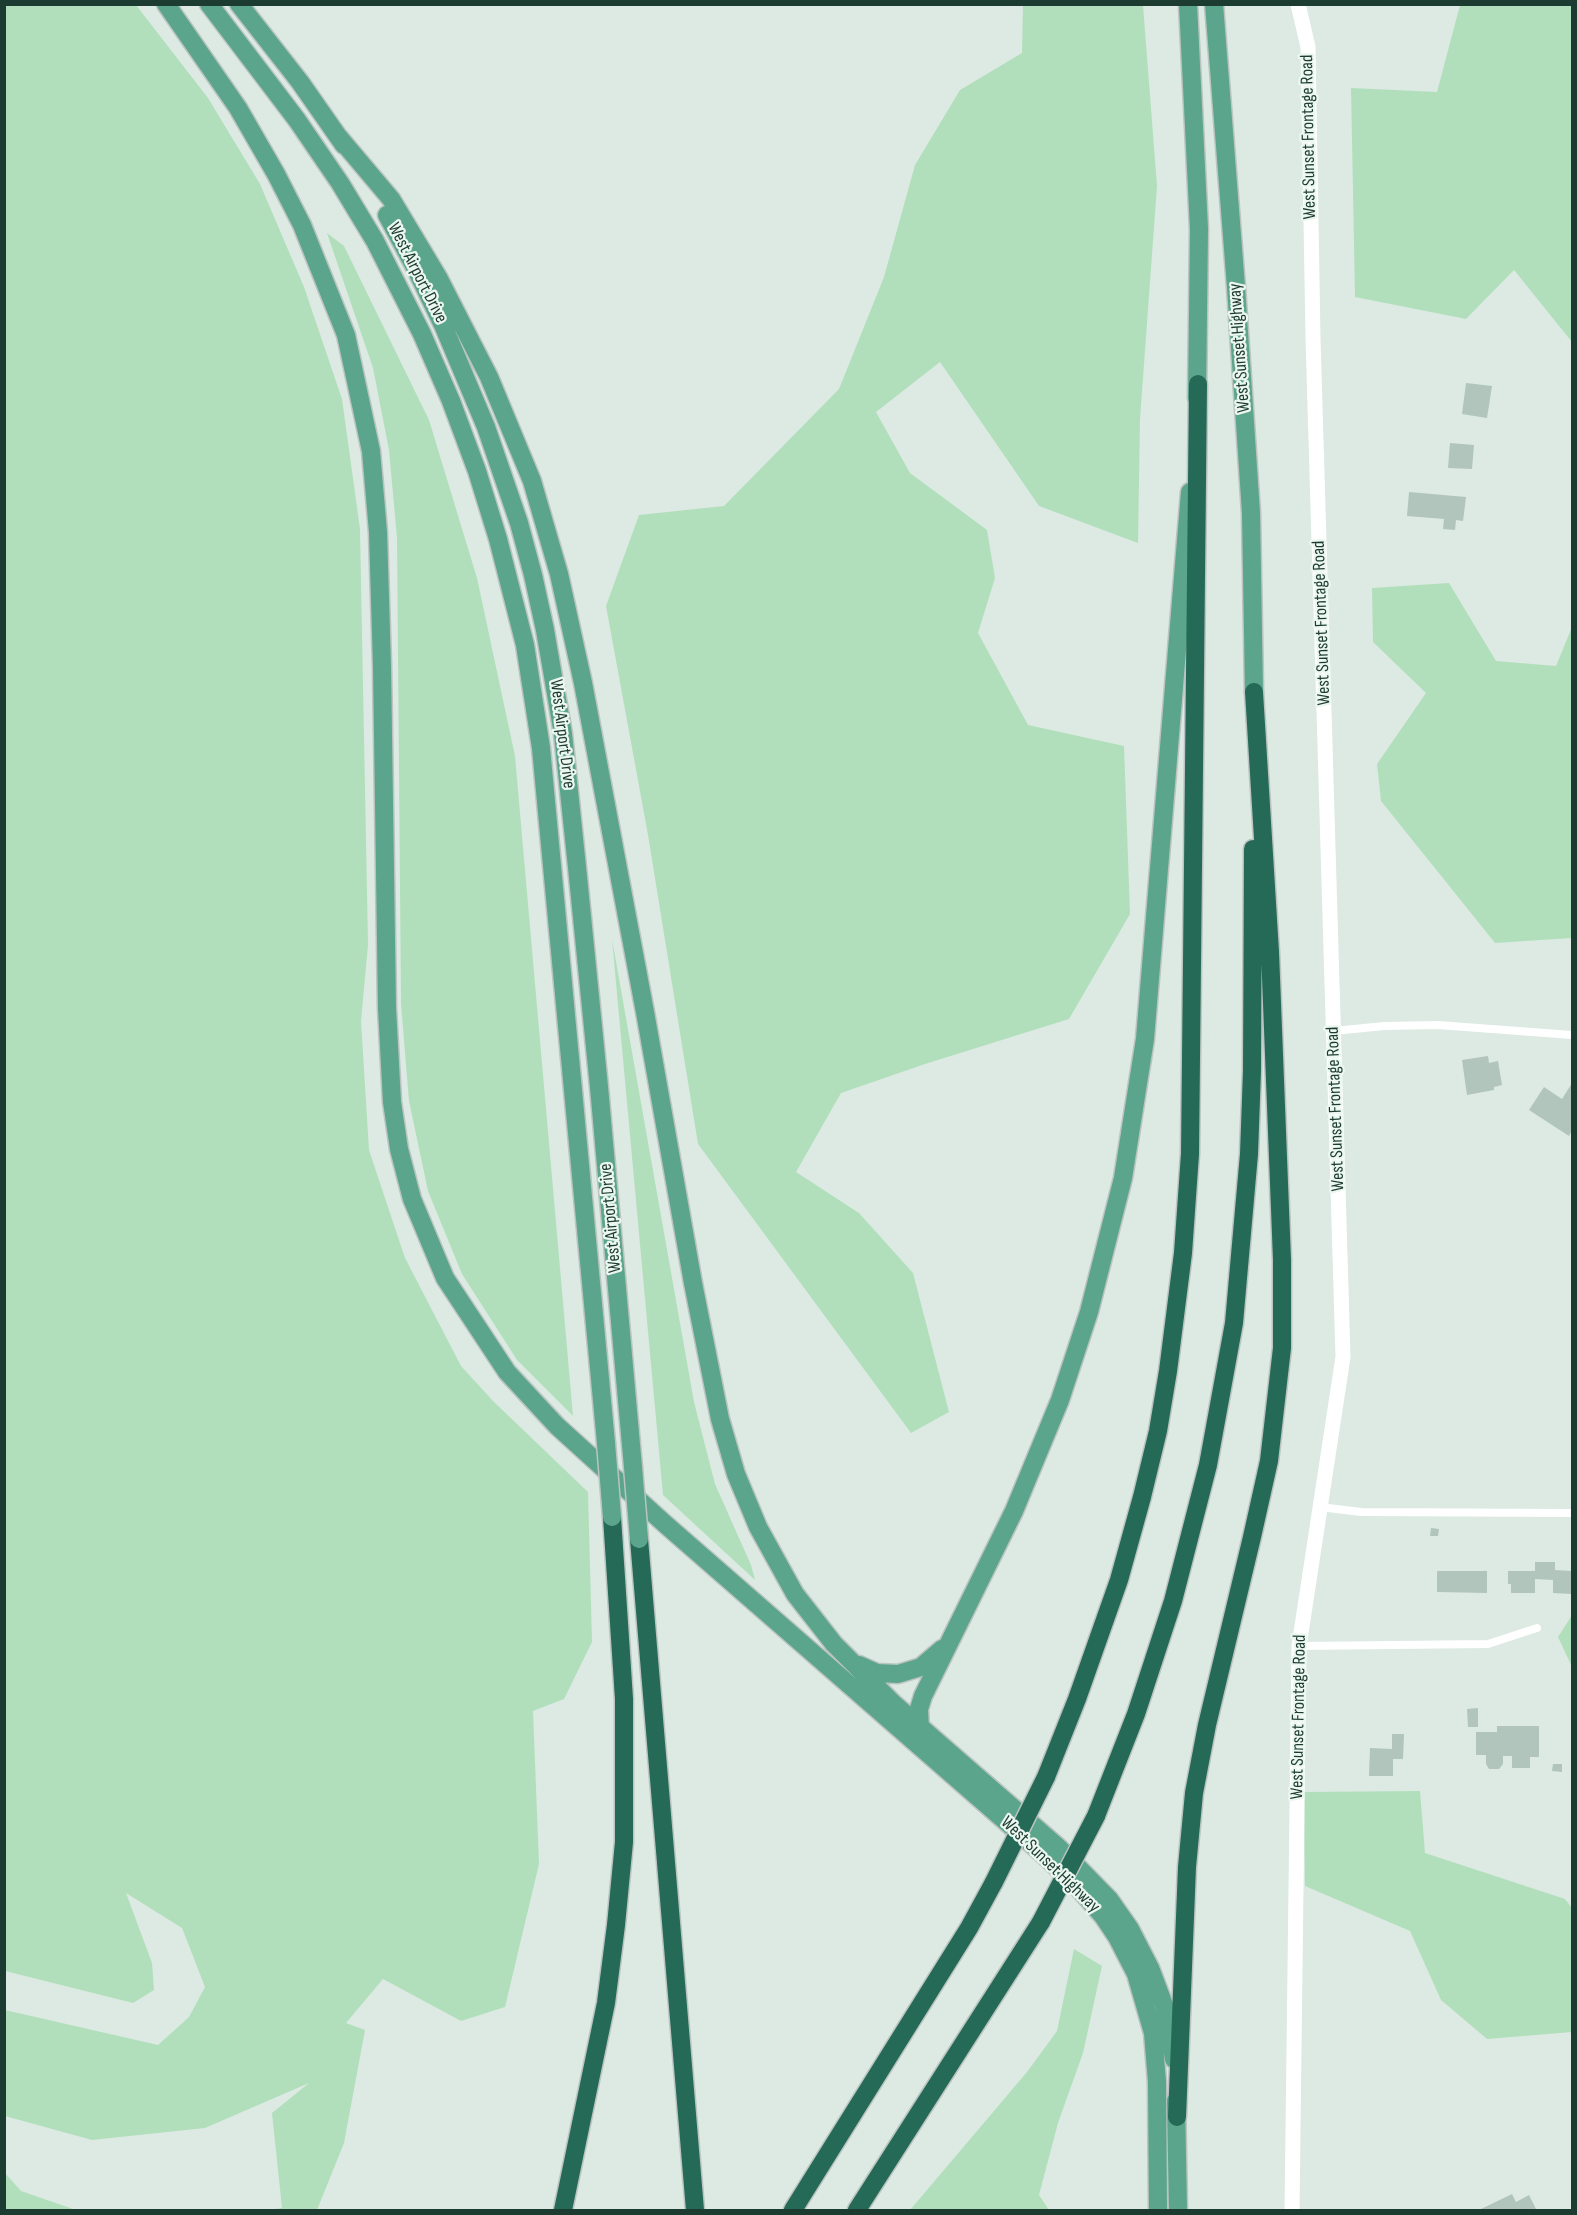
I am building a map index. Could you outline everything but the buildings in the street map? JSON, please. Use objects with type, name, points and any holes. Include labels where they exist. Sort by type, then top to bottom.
[{"type":"highway","points":[[793,2211],[969,1928],[1046,1777],[1077,1699],[1119,1580],[1158,1431],[1183,1253],[1190,1154],[1198,384]]},
{"type":"highway","points":[[857,2211],[1041,1922],[1096,1816],[1136,1714],[1176,1590],[1208,1465],[1234,1323],[1249,1154],[1252,1071],[1254,692]]},
{"type":"highway","points":[[1177,2117],[1187,1867],[1194,1793],[1207,1725],[1269,1461],[1282,1348],[1282,1260],[1271,976],[1254,692]]},
{"type":"highway","points":[[563,2211],[606,2003],[624,1842],[624,1699],[612,1517]]},
{"type":"highway","points":[[639,1539],[695,2211]]},
{"type":"main road","name":"West Sunset Highway","points":[[166,4],[238,108],[297,215],[346,335],[371,451],[378,532],[387,997],[392,1102],[399,1149],[412,1199],[445,1278],[507,1372],[557,1426],[681,1538],[1042,1853],[1077,1886],[1103,1916],[1136,1974],[1149,2015],[1156,2057],[1158,2211]]},
{"type":"main road","name":"West Airport Drive","points":[[209,4],[297,120],[340,183],[375,242],[411,312],[451,401],[488,501],[498,538],[525,645],[542,758],[612,1517]]},
{"type":"main road","name":"West Airport Drive","points":[[239,4],[337,135],[385,211],[417,271],[462,367],[503,473],[533,575],[555,680],[564,744],[599,1087],[639,1539]]},
{"type":"main road","name":"West Sunset Highway","points":[[955,1631],[1018,1502],[1056,1410],[1089,1312],[1123,1178],[1146,1028],[1198,384],[1199,229],[1188,4]]},
{"type":"main road","name":"West Sunset Highway","points":[[1214,4],[1251,513],[1254,692]]},
{"type":"main road","points":[[337,135],[390,199],[440,279],[489,377],[532,481],[559,574],[583,683],[720,1419],[736,1474],[768,1548],[806,1609],[849,1659],[919,1726],[1059,1848],[1098,1886],[1126,1922],[1150,1968],[1164,2005],[1173,2051],[1177,2117],[1178,2211]]},
{"type":"main road","points":[[930,1755],[922,1741],[919,1709],[923,1696],[955,1631]]},
{"type":"main road","points":[[849,1659],[877,1673],[898,1674],[911,1671],[937,1655],[955,1631]]},
{"type":"street","name":"West Sunset Frontage Road","points":[[1292,2211],[1299,1646],[1343,1357],[1313,350],[1308,47],[1298,4]]},
{"type":"lane","points":[[1334,1031],[1384,1026],[1438,1025],[1572,1035]]},
{"type":"lane","points":[[1320,1507],[1361,1512],[1572,1512]]},
{"type":"lane","points":[[1299,1646],[1488,1644],[1537,1628]]},
{"type":"green space","points":[[5,4],[136,5],[208,98],[260,184],[304,287],[342,399],[360,529],[368,945],[361,1021],[369,1150],[405,1258],[461,1366],[493,1401],[588,1492],[592,1642],[564,1699],[533,1711],[539,1864],[505,2007],[461,2021],[383,1979],[346,2023],[365,2030],[344,2143],[317,2210],[267,2210],[282,2208],[272,2113],[309,2083],[205,2128],[92,2140],[5,2116],[5,2010],[158,2045],[189,2017],[205,1987],[182,1928],[126,1893],[152,1963],[154,1990],[133,2003],[5,1971]]},
{"type":"green space","points":[[1023,5],[1143,5],[1157,186],[1140,419],[1138,543],[1039,506],[940,362],[876,412],[910,473],[987,530],[995,578],[978,633],[1028,725],[1124,746],[1130,914],[1069,1019],[841,1093],[796,1172],[859,1213],[913,1273],[949,1412],[911,1433],[698,1144],[648,835],[606,606],[639,515],[724,506],[839,389],[884,277],[915,165],[960,90],[1022,53]]},
{"type":"green space","points":[[1460,5],[1572,5],[1572,342],[1514,270],[1466,319],[1355,297],[1351,88],[1437,92]]},
{"type":"green space","points":[[327,233],[344,246],[429,420],[477,578],[515,756],[573,1416],[517,1360],[462,1274],[428,1191],[409,1101],[401,1004],[397,538],[389,450],[373,368]]},
{"type":"green space","points":[[1449,583],[1496,661],[1556,666],[1572,627],[1572,938],[1495,943],[1381,801],[1377,764],[1426,693],[1373,642],[1372,588]]},
{"type":"green space","points":[[612,939],[694,1402],[715,1484],[751,1565],[755,1580],[663,1495]]},
{"type":"green space","points":[[1572,1615],[1572,1667],[1558,1637]]},
{"type":"green space","points":[[1420,1791],[1425,1853],[1565,1899],[1572,1908],[1572,2032],[1487,2039],[1441,2000],[1410,1931],[1305,1886],[1304,1792]]},
{"type":"green space","points":[[1074,1949],[1102,1966],[1083,2053],[1058,2123],[1039,2195],[1049,2210],[910,2210],[1027,2072],[1057,2031]]},
{"type":"green space","points":[[5,2173],[21,2191],[76,2210],[5,2210]]}]
